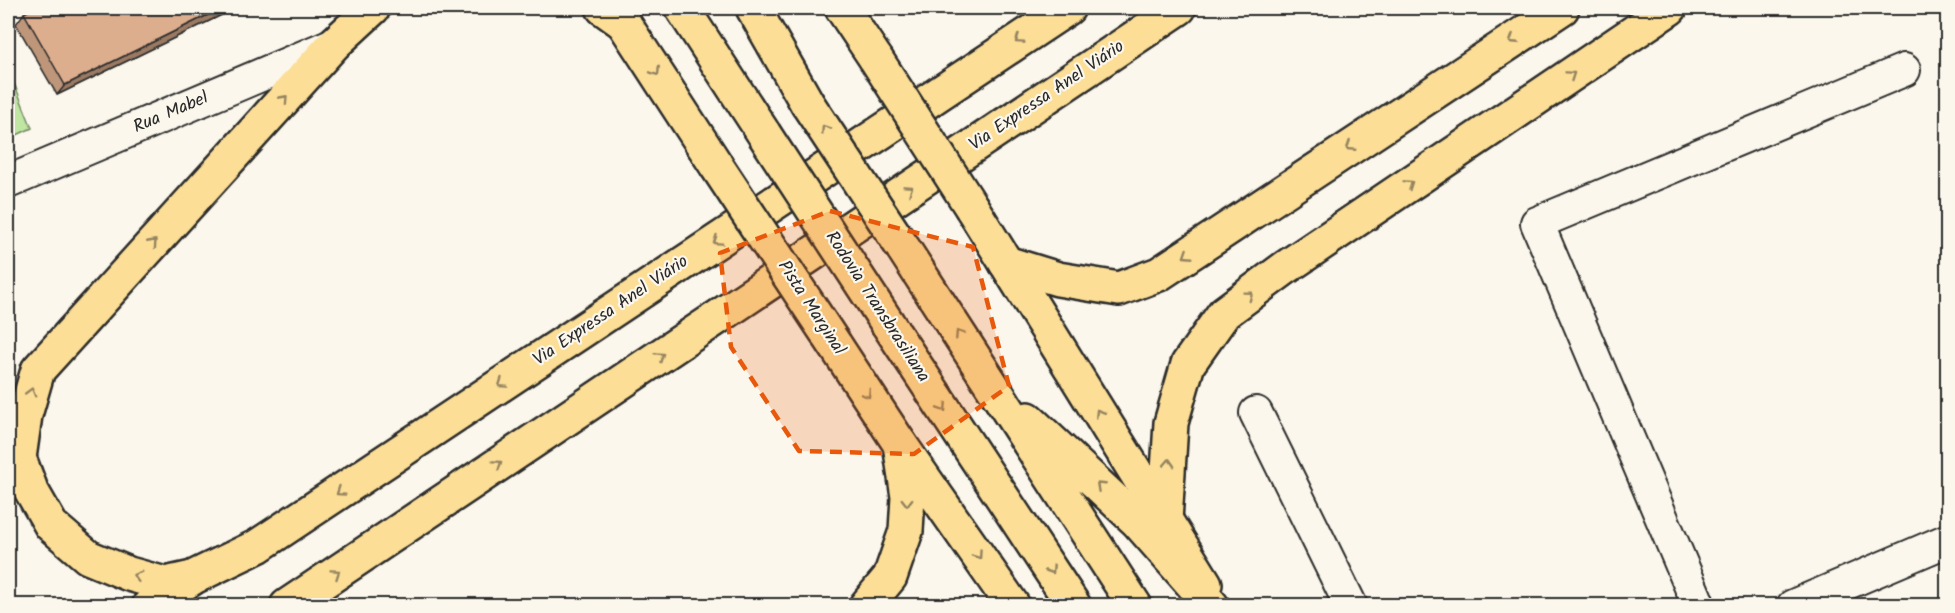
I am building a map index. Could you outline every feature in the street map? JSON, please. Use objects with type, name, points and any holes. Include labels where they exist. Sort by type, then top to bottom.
[{"type":"main road","points":[[194,577],[165,584],[129,574],[88,557],[51,525],[31,490],[20,458],[25,414],[38,370],[334,44],[373,8]]},
{"type":"main road","name":"Rodovia Transbrasiliana","points":[[682,8],[1074,606]]},
{"type":"main road","points":[[753,8],[807,103],[1135,606]]},
{"type":"main road","points":[[842,8],[972,208],[1219,606]]},
{"type":"main road","name":"Via Expressa Anel Viário","points":[[149,606],[194,577],[258,546],[1068,8]]},
{"type":"main road","name":"Via Expressa Anel Viário","points":[[287,606],[1179,8]]},
{"type":"main road","points":[[1006,263],[1058,279],[1119,289],[1158,274],[1562,8]]},
{"type":"main road","points":[[1165,522],[1171,423],[1188,364],[1224,313],[1285,268],[1670,8]]},
{"type":"main road","name":"Pista Marginal","points":[[614,13],[900,444],[1013,606]]},
{"type":"main road","points":[[991,383],[1138,522],[1212,606]]},
{"type":"main road","points":[[866,606],[890,578],[906,531],[908,497],[900,444]]},
{"type":"street","name":"Rua Mabel","points":[[8,182],[334,44]]},
{"type":"street","points":[[1699,606],[1537,223],[1904,70]]},
{"type":"street","points":[[1256,413],[1352,606]]},
{"type":"street","points":[[1793,606],[1947,540]]},
{"type":"highlighted area","points":[[830,211],[973,247],[1009,386],[914,454],[799,451],[731,347],[720,253]]},
{"type":"green space","points":[[8,68],[32,128],[8,139]]},
{"type":"building","points":[[34,8],[222,8],[65,85],[24,13]]}]
